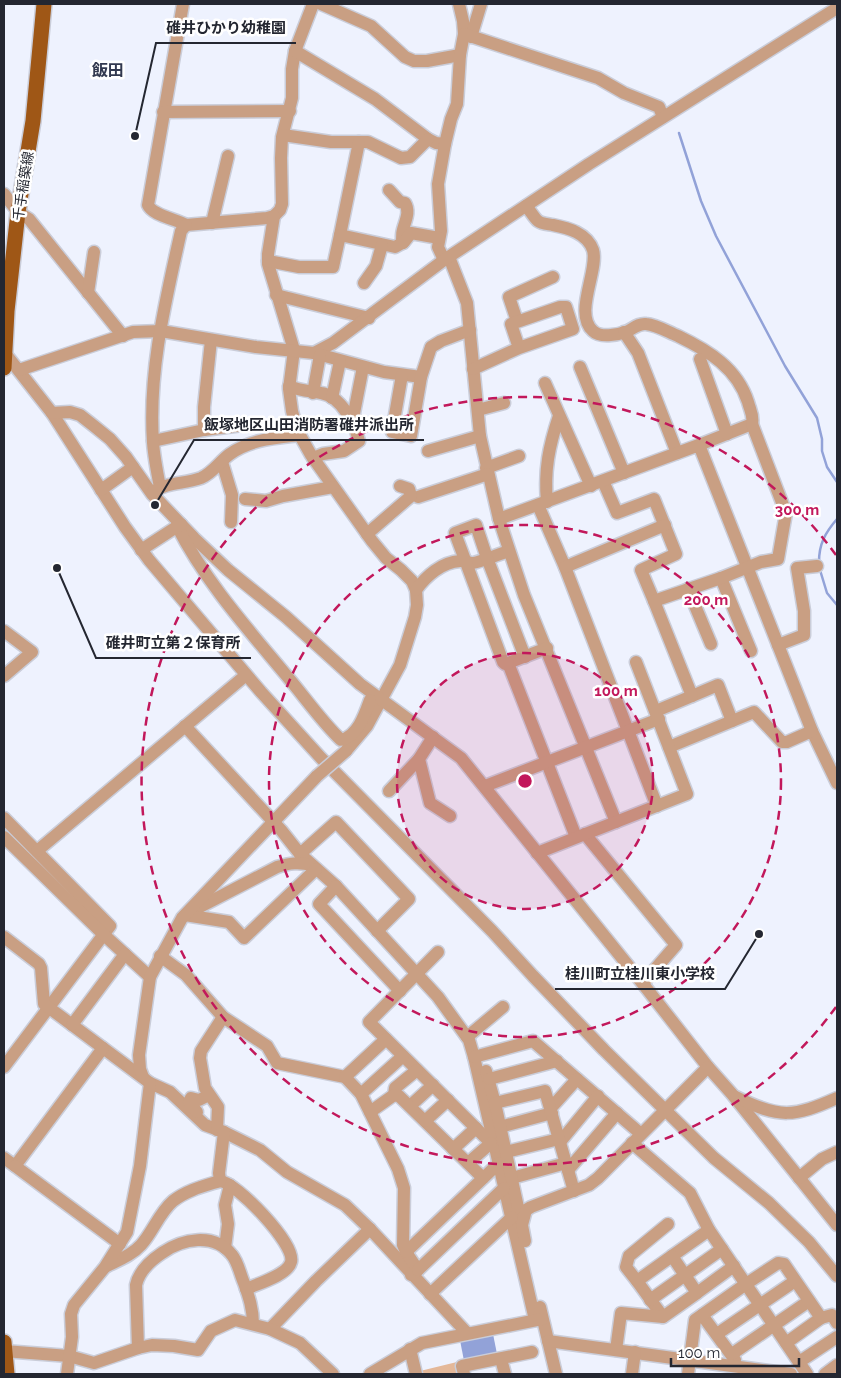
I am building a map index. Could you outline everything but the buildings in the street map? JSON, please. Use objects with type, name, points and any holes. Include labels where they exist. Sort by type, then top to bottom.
[{"type":"main road","name":"千手稲築線","points":[[8,361],[7,312],[18,212],[33,121],[44,4]]},
{"type":"main road","points":[[4,1348],[7,1374]]},
{"type":"street","points":[[182,4],[148,205],[153,212],[186,225],[256,220],[274,216],[280,210],[283,194],[280,174],[283,136],[292,98],[292,69],[295,51],[313,4]]},
{"type":"street","points":[[321,4],[372,26],[405,57],[414,61],[460,55]]},
{"type":"street","points":[[459,4],[468,36]]},
{"type":"street","points":[[481,4],[460,55],[457,104],[445,144],[438,184],[441,230],[438,246],[446,258],[467,303],[480,436],[499,519],[524,595],[616,822]]},
{"type":"street","points":[[313,393],[317,354],[369,318],[446,258],[663,117],[837,8]]},
{"type":"street","points":[[468,36],[598,78],[624,93],[659,107],[663,117]]},
{"type":"street","points":[[295,51],[375,99],[428,139],[436,143],[445,144]]},
{"type":"street","points":[[163,112],[290,111]]},
{"type":"street","points":[[283,136],[331,142],[368,142],[401,158],[410,157],[428,139]]},
{"type":"street","points":[[268,261],[299,267],[333,267],[359,142]]},
{"type":"street","points":[[212,223],[228,156]]},
{"type":"street","points":[[389,190],[400,202],[405,203],[407,206],[406,218],[401,233],[403,243]]},
{"type":"street","points":[[4,194],[18,212],[29,219],[123,336]]},
{"type":"street","points":[[526,206],[538,221],[566,228],[588,240],[594,258],[586,297],[586,316],[590,329],[594,333],[600,335],[624,332],[640,324],[657,326],[701,348],[721,361],[736,376],[744,391],[753,418],[752,424],[786,513],[778,559],[748,566],[721,578],[654,601]]},
{"type":"street","points":[[52,413],[70,412],[80,415],[110,439],[133,467],[156,490],[179,525],[193,555],[239,618],[341,740],[352,734],[400,665],[415,617],[417,605],[416,590],[412,581],[386,558],[367,534],[313,458],[300,435],[292,410],[289,386],[294,350],[276,295],[268,261],[274,216]]},
{"type":"street","points":[[156,490],[153,441],[153,390],[161,331],[180,231],[186,225]]},
{"type":"street","points":[[340,235],[395,247],[403,243],[411,233],[439,238]]},
{"type":"street","points":[[364,283],[376,266],[382,245]]},
{"type":"street","points":[[88,293],[94,252]]},
{"type":"street","points":[[517,322],[509,297],[554,277]]},
{"type":"street","points":[[276,295],[369,318]]},
{"type":"street","points":[[473,369],[519,348],[573,329],[567,310],[563,307],[511,324],[519,348]]},
{"type":"street","points":[[421,377],[363,367],[317,354],[294,350],[256,347],[161,331],[144,330],[8,361],[52,413],[141,550],[246,675],[321,758],[492,931],[532,976],[591,1036],[714,1158],[768,1203],[809,1242],[837,1276]]},
{"type":"street","points":[[402,375],[392,432],[412,436],[421,377],[431,346],[470,330]]},
{"type":"street","points":[[624,332],[638,353],[677,453]]},
{"type":"street","points":[[204,430],[204,407],[211,340]]},
{"type":"street","points":[[700,359],[727,434]]},
{"type":"street","points":[[332,398],[340,361]]},
{"type":"street","points":[[313,458],[323,454],[344,451],[359,441],[354,413],[363,367]]},
{"type":"street","points":[[580,367],[624,473]]},
{"type":"street","points":[[545,383],[591,486]]},
{"type":"street","points":[[289,386],[313,393],[322,393],[332,398],[346,412],[355,426]]},
{"type":"street","points":[[478,410],[504,403]]},
{"type":"street","points":[[559,416],[550,443],[542,504],[657,806]]},
{"type":"street","points":[[499,519],[752,424]]},
{"type":"street","points":[[153,441],[204,430],[242,425]]},
{"type":"street","points":[[156,490],[202,477],[213,471],[240,447],[253,442],[300,435]]},
{"type":"street","points":[[428,451],[480,436]]},
{"type":"street","points":[[699,445],[812,731],[837,783]]},
{"type":"street","points":[[418,497],[487,471],[519,456]]},
{"type":"street","points":[[222,462],[232,495],[231,522]]},
{"type":"street","points":[[101,490],[133,467]]},
{"type":"street","points":[[604,481],[617,514],[654,499],[665,525],[676,554],[640,570],[692,696]]},
{"type":"street","points":[[367,534],[411,496],[409,489],[400,486]]},
{"type":"street","points":[[245,500],[266,501],[333,487]]},
{"type":"street","points":[[141,550],[179,525]]},
{"type":"street","points":[[179,525],[228,570],[286,617],[376,699],[461,758],[798,1178],[835,1218]]},
{"type":"street","points":[[525,657],[476,525],[456,533],[503,662],[508,664],[547,648]]},
{"type":"street","points":[[565,567],[665,525]]},
{"type":"street","points":[[416,590],[434,571],[452,563],[465,561],[472,563],[509,551]]},
{"type":"street","points":[[778,644],[804,635],[804,611],[797,568],[816,566]]},
{"type":"street","points":[[721,578],[751,651]]},
{"type":"street","points":[[688,589],[711,644]]},
{"type":"street","points":[[4,632],[32,652],[4,676]]},
{"type":"street","points":[[537,853],[687,794],[636,662]]},
{"type":"street","points":[[508,664],[546,762],[580,835],[676,946],[643,983]]},
{"type":"street","points":[[37,851],[246,675]]},
{"type":"street","points":[[485,786],[628,731],[692,696],[718,685],[732,721]]},
{"type":"street","points":[[67,1374],[72,1337],[71,1314],[74,1305],[105,1267],[127,1232],[140,1166],[147,1080],[140,1069],[139,1055],[150,977],[160,956],[185,915],[272,821],[317,776],[346,751],[367,726],[376,699]]},
{"type":"street","points":[[670,747],[754,712],[782,742],[812,731]]},
{"type":"street","points":[[185,726],[281,830],[300,854],[336,886],[438,996],[467,1037],[489,1079],[500,1126],[498,1151],[483,1178],[406,1252]]},
{"type":"street","points":[[390,791],[419,759],[433,737]]},
{"type":"street","points":[[419,759],[430,803],[450,816]]},
{"type":"street","points":[[4,818],[110,926],[4,1067]]},
{"type":"street","points":[[300,854],[336,822],[409,899],[376,931]]},
{"type":"street","points":[[4,837],[150,977]]},
{"type":"street","points":[[185,915],[277,867],[300,862],[314,867]]},
{"type":"street","points":[[185,915],[229,922],[244,938],[314,867]]},
{"type":"street","points":[[336,886],[319,904],[400,991]]},
{"type":"street","points":[[4,937],[39,964],[44,1004],[147,1080],[170,1092],[205,1125],[260,1150],[288,1172],[345,1205],[415,1273],[430,1294],[467,1333]]},
{"type":"street","points":[[438,952],[369,1022],[498,1151]]},
{"type":"street","points":[[72,1025],[125,954]]},
{"type":"street","points":[[160,956],[186,975],[223,1017],[267,1046],[277,1063],[345,1077],[361,1094],[398,1169],[404,1188],[403,1245],[415,1273]]},
{"type":"street","points":[[467,1037],[504,1007]]},
{"type":"street","points":[[223,1017],[202,1051],[200,1058],[203,1082],[218,1107],[220,1131],[219,1173],[225,1183],[262,1213],[285,1241],[291,1254],[291,1263],[285,1271],[246,1289]]},
{"type":"street","points":[[345,1077],[386,1039]]},
{"type":"street","points":[[478,1056],[534,1040],[617,1113],[637,1138],[690,1193],[709,1230],[807,1374]]},
{"type":"street","points":[[15,1166],[103,1048]]},
{"type":"street","points":[[361,1094],[403,1056]]},
{"type":"street","points":[[478,1056],[498,1151],[508,1183],[513,1213],[539,1320],[548,1341],[556,1374]]},
{"type":"street","points":[[489,1079],[557,1061]]},
{"type":"street","points":[[539,1320],[522,1225],[526,1210],[589,1185],[598,1178],[708,1067]]},
{"type":"street","points":[[370,1112],[394,1095],[395,1088],[417,1070]]},
{"type":"street","points":[[500,1126],[551,1111],[577,1079]]},
{"type":"street","points":[[410,1106],[433,1085]]},
{"type":"street","points":[[495,1103],[545,1091],[574,1191]]},
{"type":"street","points":[[201,1121],[200,1115],[189,1102],[191,1098],[199,1100],[209,1094]]},
{"type":"street","points":[[732,1094],[759,1108],[780,1113],[798,1113],[810,1110],[837,1098]]},
{"type":"street","points":[[394,1095],[399,1096],[410,1106],[483,1178]]},
{"type":"street","points":[[468,1163],[498,1151],[559,1140],[598,1096]]},
{"type":"street","points":[[425,1121],[448,1100]]},
{"type":"street","points":[[415,1273],[508,1183],[567,1167],[617,1113]]},
{"type":"street","points":[[453,1149],[476,1128]]},
{"type":"street","points":[[798,1178],[822,1159],[837,1152]]},
{"type":"street","points":[[4,1158],[120,1244]]},
{"type":"street","points":[[105,1267],[136,1250],[164,1210],[173,1201],[192,1190],[225,1183]]},
{"type":"street","points":[[225,1183],[225,1205],[228,1224],[225,1248]]},
{"type":"street","points":[[513,1213],[522,1225]]},
{"type":"street","points":[[430,1294],[513,1213]]},
{"type":"street","points":[[663,1317],[626,1267],[630,1256],[668,1224]]},
{"type":"street","points":[[270,1329],[370,1229]]},
{"type":"street","points":[[637,1281],[709,1230]]},
{"type":"street","points":[[138,1348],[136,1285],[138,1278],[143,1270],[169,1248],[192,1240],[204,1240],[225,1248],[232,1255],[237,1263],[253,1310],[253,1324]]},
{"type":"street","points":[[650,1300],[722,1249]]},
{"type":"street","points":[[672,1256],[697,1292]]},
{"type":"street","points":[[688,1374],[695,1320],[778,1263],[784,1264],[821,1318]]},
{"type":"street","points":[[616,1350],[621,1313],[663,1317],[734,1266]]},
{"type":"street","points":[[717,1334],[795,1282]]},
{"type":"street","points":[[732,1354],[809,1301]]},
{"type":"street","points":[[702,1315],[732,1354],[739,1367]]},
{"type":"street","points":[[786,1343],[821,1318],[832,1315],[837,1323]]},
{"type":"street","points":[[4,1348],[69,1356],[94,1363],[138,1348],[152,1346],[174,1346],[198,1350],[211,1331],[216,1327],[235,1320],[270,1329],[300,1343],[333,1374]]},
{"type":"street","points":[[370,1374],[422,1343],[539,1320]]},
{"type":"street","points":[[799,1362],[837,1337]]},
{"type":"street","points":[[548,1341],[791,1374]]},
{"type":"street","points":[[410,1349],[416,1374]]},
{"type":"street","points":[[464,1374],[462,1366],[532,1352]]},
{"type":"street","points":[[632,1374],[634,1352]]},
{"type":"street","points":[[501,1358],[504,1374]]},
{"type":"street","points":[[825,1374],[837,1365]]},
{"type":"shaded area","points":[[457,1362],[460,1374],[420,1374],[420,1371]]},
{"type":"water","points":[[493,1334],[497,1354],[464,1361],[460,1340]]},
{"type":"waterway","points":[[679,133],[701,201],[716,236],[785,366],[817,418],[822,439],[822,451],[827,467],[837,482]]},
{"type":"waterway","points":[[819,562],[820,550],[824,539],[837,519]]},
{"type":"waterway","points":[[820,570],[827,593],[837,605]]},
{"type":"place","name":"碓井ひかり幼稚園","points":[[135,136]]},
{"type":"place","name":"飯塚地区山田消防署碓井派出所","points":[[155,505]]},
{"type":"place","name":"碓井町立第２保育所","points":[[57,568]]},
{"type":"place","name":"桂川町立桂川東小学校","points":[[759,934]]},
{"type":"district","name":"飯田","points":[[108,70]]}]
